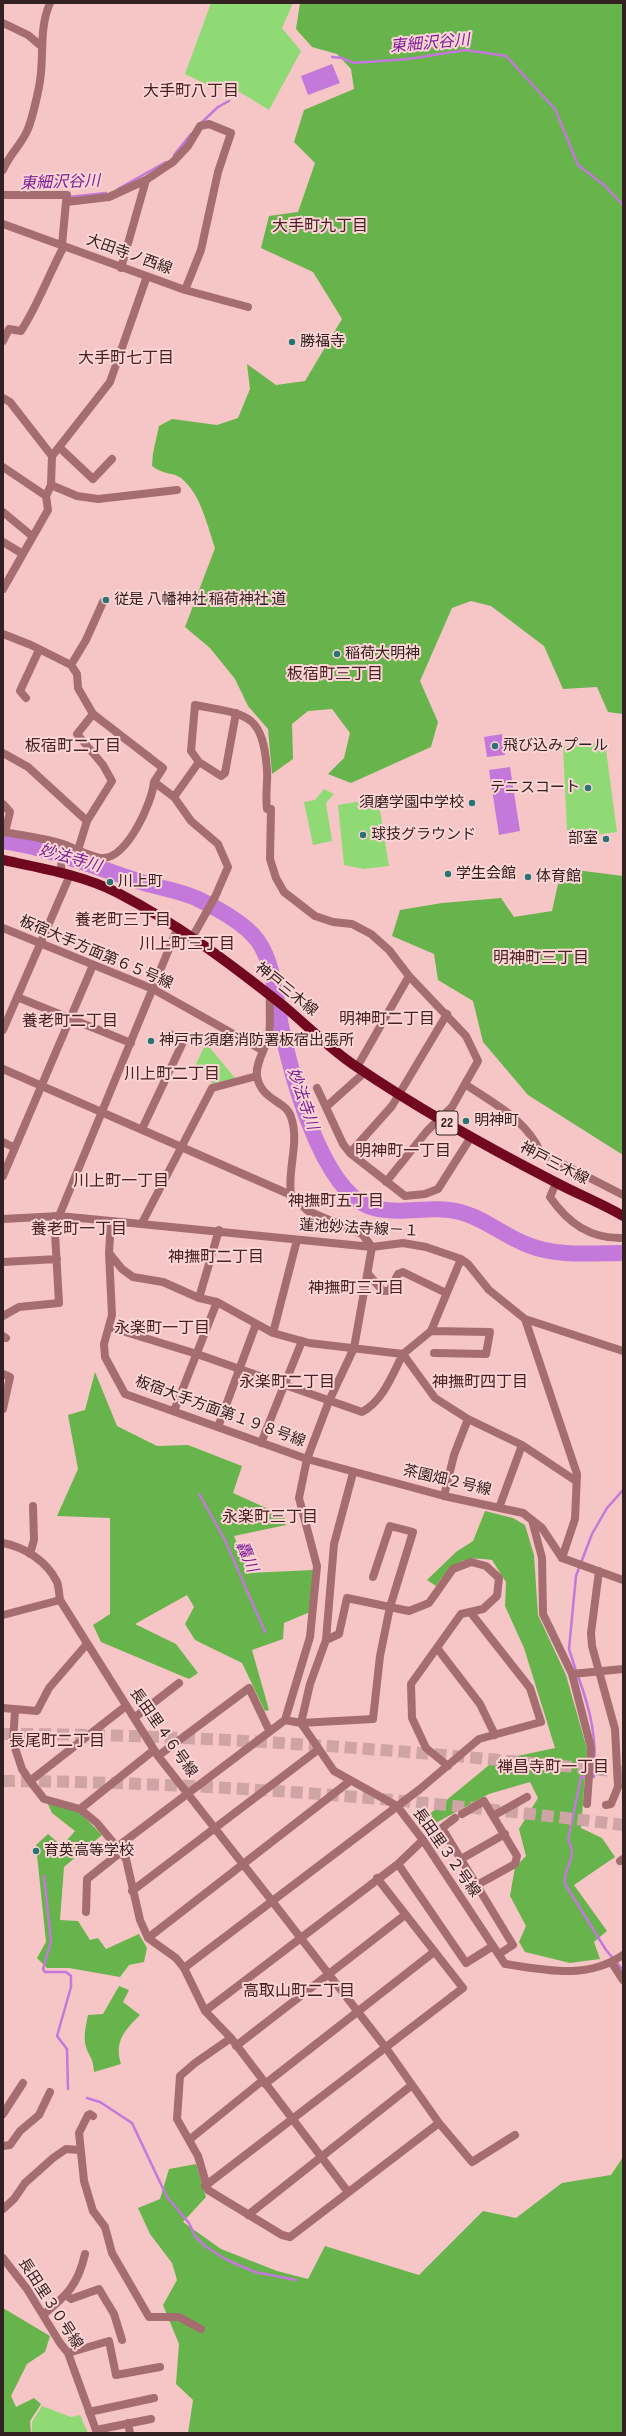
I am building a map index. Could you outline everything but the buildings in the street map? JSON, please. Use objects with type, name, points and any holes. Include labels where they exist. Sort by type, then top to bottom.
[{"type":"main road","name":"神戸三木線","points":[[3,860],[64,870],[117,893],[193,936],[271,996],[361,1070],[399,1095],[556,1183],[623,1216]]},
{"type":"street","points":[[3,170],[9,156],[27,132],[39,87],[43,62],[41,46],[50,3]]},
{"type":"street","points":[[3,23],[28,35],[41,46]]},
{"type":"street","points":[[3,194],[67,200],[109,197],[146,180],[173,162],[188,146],[200,126],[209,124],[231,133],[218,172],[201,250],[185,290]]},
{"type":"street","points":[[121,268],[146,180]]},
{"type":"street","points":[[3,341],[9,329],[20,331],[28,320],[63,245],[67,200]]},
{"type":"street","name":"大田寺ノ西線","points":[[3,224],[185,290],[248,307]]},
{"type":"street","points":[[3,589],[48,510],[46,496],[51,485],[52,456],[110,382],[147,276]]},
{"type":"street","points":[[3,398],[10,402],[52,456]]},
{"type":"street","points":[[59,448],[93,479],[112,459]]},
{"type":"street","points":[[3,467],[46,496]]},
{"type":"street","points":[[51,485],[78,496],[98,499],[177,490]]},
{"type":"street","points":[[3,512],[32,536]]},
{"type":"street","points":[[3,542],[23,554]]},
{"type":"street","points":[[71,665],[86,640],[103,602]]},
{"type":"street","points":[[3,634],[71,665],[78,674],[78,688],[93,714],[163,768],[154,782],[150,800],[141,821],[119,851],[113,856],[101,858],[62,844],[4,832],[10,812],[3,804]]},
{"type":"street","points":[[26,698],[20,691],[39,650]]},
{"type":"street","points":[[236,713],[225,773],[221,776],[198,762],[191,751],[195,705],[236,713],[255,722],[261,731],[267,770],[265,799],[267,810],[271,809],[270,859],[276,878],[284,892],[315,916],[333,922],[352,924],[371,934],[389,950],[409,976],[447,1014],[466,1036],[478,1061],[452,1107],[439,1118],[386,1182]]},
{"type":"street","points":[[78,850],[87,821],[112,781],[103,765],[77,734],[93,714]]},
{"type":"street","points":[[3,753],[28,767],[87,821]]},
{"type":"street","points":[[174,797],[198,762]]},
{"type":"street","points":[[154,782],[174,797],[191,821],[218,844],[228,867],[215,897],[193,936]]},
{"type":"street","points":[[3,1030],[41,944],[64,870],[62,844]]},
{"type":"street","name":"板宿大手方面第６５号線","points":[[3,928],[153,989],[262,1050]]},
{"type":"street","points":[[3,1316],[20,1307],[59,1303],[57,1216],[102,1113],[178,928]]},
{"type":"street","points":[[3,1176],[93,965]]},
{"type":"street","points":[[326,1107],[361,1070],[409,976]]},
{"type":"street","points":[[271,996],[269,1037],[262,1050],[257,1076],[266,1096],[284,1106],[291,1115],[295,1136],[289,1180],[291,1195]]},
{"type":"street","points":[[17,997],[131,1043]]},
{"type":"street","points":[[350,1153],[392,1106],[447,1014]]},
{"type":"street","points":[[142,1129],[184,1040],[170,1034]]},
{"type":"street","points":[[3,1069],[291,1195],[308,1211],[362,1234],[372,1247],[354,1348],[329,1402],[307,1459],[299,1498],[317,1566],[310,1637],[285,1720],[301,1723],[373,1719],[380,1656],[390,1607],[413,1532],[390,1526],[373,1577]]},
{"type":"street","points":[[142,1223],[180,1147],[212,1088],[257,1076]]},
{"type":"street","points":[[465,1084],[523,1124],[541,1153],[623,1195]]},
{"type":"street","points":[[317,1088],[343,1144],[350,1153],[405,1196],[425,1194],[438,1189],[472,1137]]},
{"type":"street","points":[[3,1142],[15,1148]]},
{"type":"street","points":[[556,1183],[550,1197],[578,1228],[590,1234],[606,1238],[623,1238]]},
{"type":"street","name":"蓮池妙法寺線－１","points":[[3,1218],[57,1216],[219,1230],[297,1240],[372,1247],[403,1243],[426,1247],[460,1259],[468,1264],[489,1290],[525,1319],[623,1350]]},
{"type":"street","name":"板宿大手方面第１９８号線","points":[[111,1221],[109,1253],[112,1315],[104,1344],[106,1357],[125,1394],[307,1459]]},
{"type":"street","points":[[199,1298],[219,1230]]},
{"type":"street","points":[[273,1333],[297,1240]]},
{"type":"street","points":[[109,1253],[122,1269],[132,1277],[163,1282],[199,1298],[217,1302],[273,1333],[302,1341],[403,1354],[435,1398],[468,1419],[522,1445],[576,1481]]},
{"type":"street","points":[[3,1262],[57,1259]]},
{"type":"street","points":[[109,1327],[196,1354],[329,1402],[362,1412],[371,1408],[380,1398],[403,1354],[431,1331],[460,1259]]},
{"type":"street","points":[[368,1274],[383,1291],[389,1291],[398,1274],[403,1272],[446,1293]]},
{"type":"street","points":[[174,1411],[217,1302]]},
{"type":"street","points":[[525,1319],[577,1474],[575,1519],[562,1558],[623,1580]]},
{"type":"street","points":[[218,1427],[256,1324]]},
{"type":"street","points":[[431,1331],[490,1332],[486,1354],[434,1353]]},
{"type":"street","points":[[262,1442],[302,1341]]},
{"type":"street","points":[[3,1374],[10,1377],[3,1409]]},
{"type":"street","points":[[444,1496],[454,1454],[468,1419]]},
{"type":"street","points":[[499,1508],[522,1445]]},
{"type":"street","name":"茶園畑２号線","points":[[307,1459],[353,1473],[444,1496],[523,1513],[542,1528],[562,1558]]},
{"type":"street","points":[[301,1723],[310,1684],[326,1640],[334,1544],[353,1473]]},
{"type":"street","points":[[30,1554],[34,1540],[33,1506]]},
{"type":"street","points":[[532,1520],[542,1558],[543,1614],[572,1674],[591,1748],[587,1804]]},
{"type":"street","name":"長田里４６号線","points":[[3,1543],[16,1546],[30,1554],[48,1568],[57,1583],[60,1600],[86,1645],[156,1753],[187,1792],[269,1730],[285,1720]]},
{"type":"street","points":[[326,1640],[339,1634],[347,1598],[408,1611],[429,1603],[453,1569],[470,1562],[486,1566],[500,1578],[497,1596],[483,1609],[471,1613],[461,1614],[411,1684],[412,1718],[426,1748],[448,1766]]},
{"type":"street","points":[[599,1571],[591,1634],[592,1646],[615,1729],[618,1787],[611,1804],[606,1805]]},
{"type":"street","points":[[3,1615],[60,1600]]},
{"type":"street","points":[[184,1968],[397,1806],[448,1766],[479,1739],[541,1722],[530,1688],[471,1613]]},
{"type":"street","points":[[3,1708],[15,1711],[37,1711],[49,1688],[86,1645]]},
{"type":"street","points":[[437,1648],[480,1704],[495,1735]]},
{"type":"street","points":[[572,1674],[623,1669]]},
{"type":"street","points":[[134,1718],[179,1683]]},
{"type":"street","points":[[80,1809],[156,1753],[249,1688],[269,1730]]},
{"type":"street","points":[[30,1781],[126,1706]]},
{"type":"street","points":[[15,1711],[13,1742],[22,1769],[30,1781],[44,1800],[80,1809],[97,1823],[126,1859],[132,1891],[148,1938],[176,1958],[184,1968],[205,2011],[231,2038],[348,2192]]},
{"type":"street","name":"長田里３２号線","points":[[301,1723],[334,1771],[397,1806],[423,1840],[505,1964],[560,1972],[583,1971],[612,1963]]},
{"type":"street","points":[[132,1891],[319,1749]]},
{"type":"street","points":[[148,1938],[350,1781]]},
{"type":"street","points":[[86,1912],[87,1879],[187,1792],[386,2048],[439,2123],[472,2162],[516,2135]]},
{"type":"street","points":[[493,1816],[527,1797]]},
{"type":"street","points":[[477,1885],[515,1864],[518,1856],[484,1801],[442,1828],[513,1945],[499,1954]]},
{"type":"street","points":[[461,1859],[505,1834]]},
{"type":"street","points":[[205,2011],[398,1864],[423,1840]]},
{"type":"street","points":[[398,1864],[466,1963],[493,1946]]},
{"type":"street","points":[[205,2186],[463,1988],[405,1915],[378,1878]]},
{"type":"street","points":[[236,2046],[328,1973],[405,1915]]},
{"type":"street","points":[[189,2140],[434,1952]]},
{"type":"street","points":[[623,1956],[612,1963],[623,1980]]},
{"type":"street","points":[[231,2038],[195,2063],[180,2076],[177,2119],[198,2156],[205,2186],[248,2215],[282,2235],[290,2237],[439,2123]]},
{"type":"street","points":[[3,2114],[23,2083]]},
{"type":"street","points":[[248,2215],[412,2085]]},
{"type":"street","points":[[3,2146],[10,2145],[20,2131],[39,2115],[50,2092]]},
{"type":"street","points":[[93,2116],[90,2114],[88,2115],[79,2133],[79,2150],[84,2181],[93,2211],[103,2222],[112,2253],[149,2317],[180,2317],[201,2329]]},
{"type":"street","points":[[3,2209],[14,2199],[25,2183],[53,2158],[66,2150],[79,2150]]},
{"type":"street","points":[[43,2315],[66,2295],[80,2274],[85,2254]]},
{"type":"street","name":"長田里３０号線","points":[[3,2258],[27,2289],[68,2353],[97,2432]]},
{"type":"street","points":[[66,2295],[71,2299],[99,2288],[114,2314],[122,2340]]},
{"type":"street","points":[[68,2353],[109,2342],[116,2375],[160,2367]]},
{"type":"street","points":[[89,2412],[154,2398]]},
{"type":"street","points":[[97,2432],[151,2419]]},
{"type":"street","points":[[128,2424],[130,2433]]},
{"type":"green space","points":[[211,3],[293,3],[282,28],[301,51],[269,110],[228,85],[216,89],[185,74]]},
{"type":"green space","points":[[300,3],[623,3],[623,714],[608,712],[597,687],[563,689],[544,646],[491,606],[471,601],[452,608],[420,681],[438,722],[431,747],[351,783],[328,774],[344,758],[350,733],[332,709],[308,711],[292,724],[293,759],[272,774],[268,729],[248,706],[235,679],[210,648],[185,627],[215,548],[202,510],[194,492],[181,478],[160,471],[152,466],[153,453],[159,426],[172,419],[217,425],[238,418],[250,389],[247,364],[276,385],[305,381],[342,319],[313,272],[261,248],[269,216],[298,212],[315,163],[294,142],[304,110],[354,89],[351,69],[337,54],[312,47],[296,29]]},
{"type":"green space","name":"テニスコート","points":[[605,742],[617,832],[573,838],[567,830],[563,747]]},
{"type":"green space","points":[[324,789],[334,794],[326,803],[332,841],[313,845],[304,802],[315,800]]},
{"type":"green space","name":"球技グラウンド","points":[[378,798],[389,866],[364,869],[344,865],[338,805]]},
{"type":"green space","points":[[576,870],[623,876],[623,1155],[528,1095],[483,1042],[473,1001],[438,980],[434,954],[392,936],[400,910],[442,903],[501,898],[514,917],[552,911],[558,884]]},
{"type":"green space","points":[[206,1043],[235,1078],[212,1084],[209,1073],[195,1066]]},
{"type":"green space","points":[[95,1372],[117,1426],[157,1446],[188,1445],[242,1466],[233,1493],[284,1516],[286,1525],[234,1536],[249,1573],[313,1570],[310,1612],[284,1623],[283,1639],[252,1650],[269,1710],[265,1711],[242,1663],[195,1640],[185,1624],[194,1607],[187,1595],[135,1624],[176,1644],[198,1673],[189,1679],[101,1642],[93,1625],[110,1614],[110,1518],[57,1516],[78,1469],[68,1415],[85,1410]]},
{"type":"green space","points":[[485,1511],[513,1518],[525,1525],[534,1555],[538,1615],[566,1675],[587,1749],[581,1828],[602,1838],[615,1857],[574,1885],[607,1931],[594,1942],[600,1959],[570,1963],[525,1952],[519,1942],[526,1926],[510,1896],[515,1867],[526,1856],[519,1829],[538,1798],[530,1782],[489,1794],[432,1825],[426,1817],[494,1761],[555,1748],[524,1648],[505,1606],[506,1582],[492,1560],[473,1559],[459,1562],[448,1571],[436,1586],[427,1580],[456,1552],[473,1541]]},
{"type":"green space","points":[[47,1802],[79,1812],[102,1835],[64,1867],[60,1920],[78,1921],[90,1940],[98,1938],[106,1949],[139,1934],[147,1948],[144,1962],[129,1965],[120,1977],[69,1968],[47,1968],[37,1958],[46,1942],[36,1845],[48,1834],[62,1846],[75,1831],[52,1813]]},
{"type":"green space","points":[[119,1986],[129,1990],[123,2002],[140,2015],[122,2036],[119,2049],[121,2064],[94,2072],[94,2067],[85,2043],[85,2031],[88,2015],[103,2014]]},
{"type":"green space","points":[[623,2157],[623,2433],[188,2433],[193,2400],[176,2384],[179,2344],[163,2305],[177,2280],[172,2263],[150,2234],[138,2208],[160,2199],[169,2169],[196,2164],[206,2197],[183,2222],[221,2249],[277,2271],[308,2279],[325,2246],[419,2275],[483,2211],[516,2218],[562,2183],[611,2175]]},
{"type":"green space","points":[[3,2308],[50,2336],[45,2352],[27,2364],[11,2396],[16,2407],[34,2398],[41,2404],[30,2421],[31,2433],[3,2433]]},
{"type":"green space","points":[[42,2406],[71,2417],[80,2415],[88,2433],[32,2433],[32,2422]]},
{"type":"shaded area","points":[[332,64],[340,83],[308,95],[301,76]]},
{"type":"shaded area","name":"飛び込みプール","points":[[502,734],[505,755],[487,757],[484,737]]},
{"type":"shaded area","points":[[510,767],[520,831],[499,835],[489,770]]},
{"type":"waterway","name":"東細沢谷川","points":[[332,57],[342,58],[354,63],[408,59],[466,50],[506,56],[555,109],[578,165],[604,185],[623,205]]},
{"type":"waterway","name":"東細沢谷川","points":[[201,123],[218,107],[229,101]]},
{"type":"waterway","name":"東細沢谷川","points":[[174,155],[191,134]]},
{"type":"waterway","name":"東細沢谷川","points":[[118,189],[166,162]]},
{"type":"waterway","name":"東細沢谷川","points":[[69,197],[106,193]]},
{"type":"waterway","name":"妙法寺川","points":[[3,841],[56,853],[144,883],[177,891],[196,898],[229,916],[252,934],[258,941],[268,960],[276,993],[281,1026],[292,1071],[310,1126],[322,1153],[336,1176],[351,1194],[368,1206],[379,1209],[402,1211],[437,1209],[460,1212],[477,1218],[519,1241],[539,1249],[575,1254],[623,1253]]},
{"type":"waterway","points":[[576,1671],[569,1649],[576,1576],[592,1534],[607,1508],[623,1490]]},
{"type":"waterway","name":"轟川","points":[[199,1494],[224,1538],[265,1632]]},
{"type":"waterway","points":[[578,1676],[590,1713],[594,1737],[595,1763],[594,1777],[581,1777],[568,1840],[572,1852],[566,1871],[565,1884],[606,1950],[623,1970]]},
{"type":"waterway","points":[[44,1876],[51,1941],[43,1969],[45,1972],[66,1972],[71,1976],[71,1987],[57,2036],[67,2049],[68,2089]]},
{"type":"waterway","points":[[87,2098],[100,2102],[132,2123],[167,2197],[189,2223],[195,2236],[205,2246],[227,2260],[255,2272],[296,2280]]},
{"type":"tunnel","points":[[3,1734],[236,1740],[468,1757],[623,1772]]},
{"type":"tunnel","points":[[3,1781],[159,1785],[314,1794],[468,1807],[623,1825]]},
{"type":"place","name":"勝福寺","points":[[292,342]]},
{"type":"place","name":"従是 八幡神社 稲荷神社 道","points":[[106,600]]},
{"type":"place","name":"稲荷大明神","points":[[337,654]]},
{"type":"place","name":"飛び込みプール","points":[[495,746]]},
{"type":"place","name":"テニスコート","points":[[588,788]]},
{"type":"place","name":"須磨学園中学校","points":[[472,803]]},
{"type":"place","name":"球技グラウンド","points":[[363,835]]},
{"type":"place","name":"部室","points":[[606,839]]},
{"type":"place","name":"学生会館","points":[[448,874]]},
{"type":"place","name":"体育館","points":[[528,877]]},
{"type":"place","name":"川上町","points":[[110,882]]},
{"type":"place","name":"神戸市須磨消防署板宿出張所","points":[[151,1041]]},
{"type":"place","name":"明神町","points":[[466,1121]]},
{"type":"place","name":"育英高等学校","points":[[36,1851]]},
{"type":"district","name":"大手町八丁目","points":[[191,92]]},
{"type":"district","name":"大手町九丁目","points":[[320,227]]},
{"type":"district","name":"大手町七丁目","points":[[126,359]]},
{"type":"district","name":"板宿町三丁目","points":[[335,675]]},
{"type":"district","name":"板宿町二丁目","points":[[73,747]]},
{"type":"district","name":"養老町三丁目","points":[[123,921]]},
{"type":"district","name":"川上町三丁目","points":[[187,945]]},
{"type":"district","name":"明神町三丁目","points":[[541,959]]},
{"type":"district","name":"明神町二丁目","points":[[387,1020]]},
{"type":"district","name":"養老町二丁目","points":[[70,1022]]},
{"type":"district","name":"川上町二丁目","points":[[172,1075]]},
{"type":"district","name":"明神町一丁目","points":[[403,1152]]},
{"type":"district","name":"川上町一丁目","points":[[121,1182]]},
{"type":"district","name":"神撫町五丁目","points":[[336,1202]]},
{"type":"district","name":"養老町一丁目","points":[[79,1230]]},
{"type":"district","name":"神撫町二丁目","points":[[216,1258]]},
{"type":"district","name":"神撫町三丁目","points":[[356,1289]]},
{"type":"district","name":"永楽町一丁目","points":[[162,1329]]},
{"type":"district","name":"永楽町二丁目","points":[[287,1383]]},
{"type":"district","name":"神撫町四丁目","points":[[480,1383]]},
{"type":"district","name":"永楽町三丁目","points":[[270,1518]]},
{"type":"district","name":"長尾町二丁目","points":[[57,1742]]},
{"type":"district","name":"禅昌寺町一丁目","points":[[553,1768]]},
{"type":"district","name":"高取山町二丁目","points":[[299,1992]]}]
